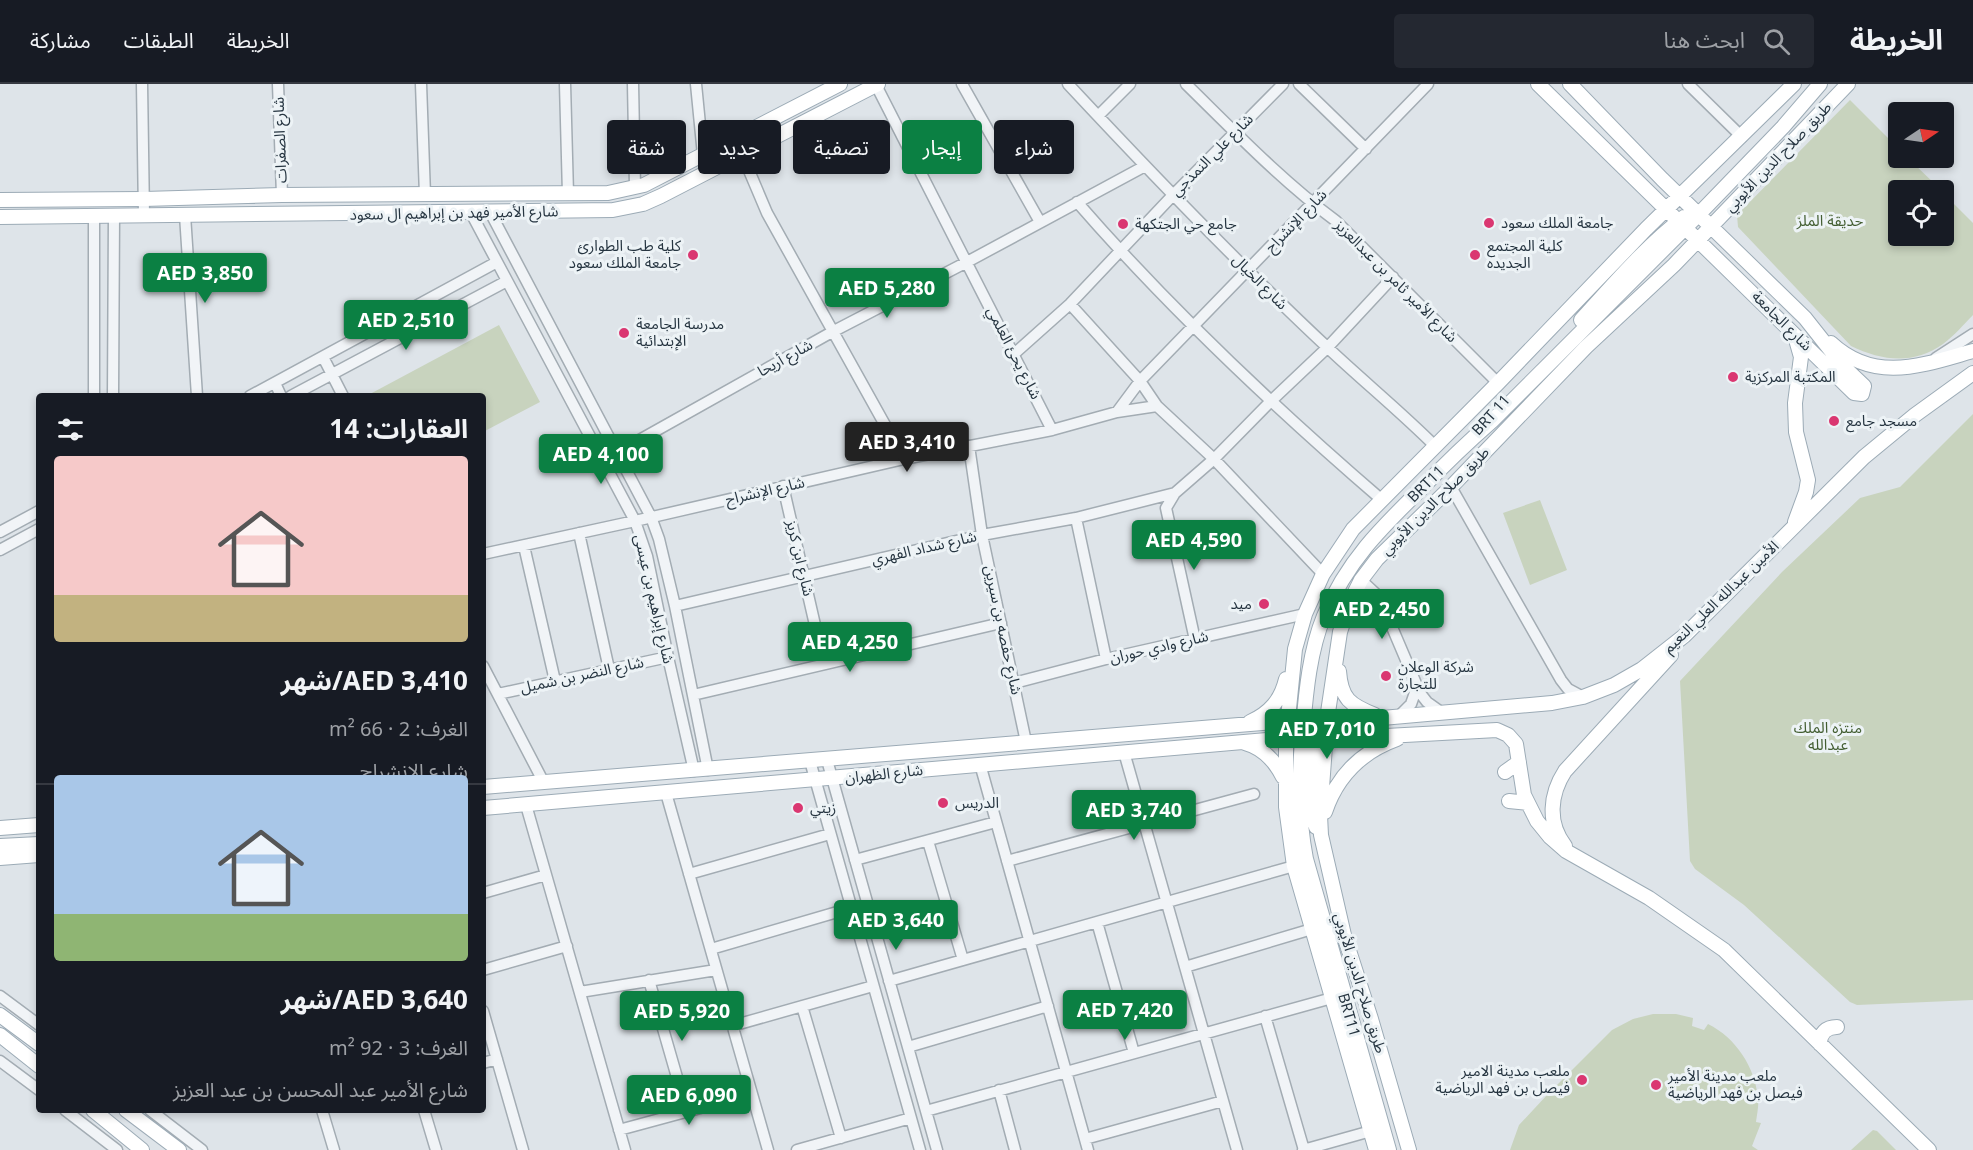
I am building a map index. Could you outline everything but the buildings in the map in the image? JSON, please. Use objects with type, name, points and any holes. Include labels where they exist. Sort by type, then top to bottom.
[{"type":"main road","name":"شارع الأمير فهد بن إبراهيم ال سعود","points":[[765,120],[819,90],[840,84]]},
{"type":"main road","name":"شارع الأمير فهد بن إبراهيم ال سعود","points":[[781,134],[877,84]]},
{"type":"main road","name":"شارع الجامعة","points":[[1538,84],[1854,393],[1862,394],[1864,386],[1843,366],[1812,325],[1696,211]]},
{"type":"main road","name":"طريق صلاح الدين الأيوبي","points":[[1376,1150],[1294,866],[1288,830],[1284,780],[1286,738],[1295,649],[1305,614],[1323,574],[1353,529],[1646,230],[1794,84]]},
{"type":"main road","name":"BRT 11","points":[[1467,442],[1600,298],[1696,211],[1820,84]]},
{"type":"main road","name":"طريق صلاح الدين الأيوبي","points":[[1409,1150],[1344,935],[1321,830],[1327,719],[1336,652],[1344,616],[1361,580],[1377,559],[1452,487],[1586,347],[1712,226],[1848,84]]},
{"type":"main road","points":[[1579,87],[1696,211]]},
{"type":"main road","name":"شارع الأمير فهد بن إبراهيم ال سعود","points":[[0,200],[282,195],[608,194],[644,185],[698,158]]},
{"type":"main road","name":"شارع الأمير فهد بن إبراهيم ال سعود","points":[[0,217],[603,211],[633,207],[662,196],[704,174]]},
{"type":"main road","points":[[1812,325],[1836,348],[1865,363],[1897,369],[1923,366],[1973,351]]},
{"type":"main road","points":[[1794,334],[1801,357],[1795,403],[1796,432],[1808,480],[1794,526]]},
{"type":"main road","name":"الأمين عبدالله العلي النعيم","points":[[1304,731],[1327,719],[1382,718],[1552,703],[1583,697],[1614,686],[1656,659],[1700,621],[1889,435],[1973,373]]},
{"type":"main road","name":"BRT11","points":[[1389,1150],[1306,859],[1299,825],[1299,783],[1304,731],[1317,637],[1346,572],[1361,550],[1467,442]]},
{"type":"main road","points":[[1575,856],[1561,840],[1553,821],[1552,800],[1559,780],[1700,621]]},
{"type":"main road","points":[[1243,725],[1263,716],[1281,698],[1295,649]]},
{"type":"main road","points":[[1336,652],[1343,694],[1359,709],[1382,718]]},
{"type":"main road","name":"شارع الظهران","points":[[486,787],[701,771],[1288,721],[1304,731]]},
{"type":"main road","points":[[1304,731],[1326,738],[1497,730],[1508,735],[1516,744],[1522,787],[1528,803],[1537,821],[1550,837],[1575,856],[1639,892],[1716,944],[1929,1150]]},
{"type":"main road","points":[[1304,731],[1312,751],[1310,808],[1314,822],[1321,830]]},
{"type":"main road","name":"شارع الظهران","points":[[486,808],[666,794],[1286,738],[1304,731]]},
{"type":"main road","points":[[1321,830],[1331,796],[1350,767],[1379,746],[1410,734]]},
{"type":"main road","points":[[1240,742],[1250,744],[1267,755],[1274,762],[1284,780]]},
{"type":"main road","points":[[1504,772],[1519,762]]},
{"type":"main road","points":[[1509,801],[1528,803]]},
{"type":"main road","points":[[0,828],[36,825]]},
{"type":"main road","points":[[0,837],[36,834]]},
{"type":"main road","points":[[0,846],[36,844]]},
{"type":"main road","points":[[0,858],[36,855]]},
{"type":"main road","points":[[0,1015],[36,1042]]},
{"type":"main road","points":[[1820,1044],[1825,1030],[1837,1027]]},
{"type":"main road","points":[[0,1035],[36,1064]]},
{"type":"main road","points":[[0,1043],[36,1064]]},
{"type":"main road","points":[[97,1113],[142,1150]]},
{"type":"main road","points":[[130,1113],[179,1150]]},
{"type":"street","points":[[142,84],[144,215]]},
{"type":"street","name":"شارع الصفرات","points":[[278,84],[282,195]]},
{"type":"street","points":[[421,84],[425,195]]},
{"type":"street","points":[[565,84],[568,194]]},
{"type":"street","points":[[633,84],[635,187]]},
{"type":"street","points":[[696,84],[700,120]]},
{"type":"street","name":"شارع يحئ العلمي","points":[[877,84],[1052,430]]},
{"type":"street","points":[[962,84],[1040,222]]},
{"type":"street","name":"شارع الخيال","points":[[1068,84],[1248,271],[1328,348],[1436,446]]},
{"type":"street","points":[[1098,116],[1130,84]]},
{"type":"street","name":"شارع الأمير ثامر بن عبدالعزيز","points":[[1186,84],[1235,133],[1313,203],[1336,220],[1498,383]]},
{"type":"street","name":"شارع علي النمذجي","points":[[1014,354],[1070,304],[1119,250],[1283,84]]},
{"type":"street","points":[[1299,84],[1366,149]]},
{"type":"street","points":[[1688,84],[1742,137]]},
{"type":"street","name":"شارع الإنشراح","points":[[1117,412],[1140,381],[1366,149],[1421,86]]},
{"type":"street","name":"شارع أريحا","points":[[618,452],[832,332],[968,262],[1145,166]]},
{"type":"street","points":[[750,174],[767,213],[904,459]]},
{"type":"street","points":[[1077,202],[1119,250],[1194,327],[1271,401],[1382,500]]},
{"type":"street","points":[[490,212],[651,517],[659,539],[675,606],[693,695],[701,771]]},
{"type":"street","name":"شارع إبراهيم بن عيسى","points":[[471,213],[635,521],[647,556],[668,657],[701,771]]},
{"type":"street","points":[[94,215],[94,393]]},
{"type":"street","points":[[113,393],[114,215]]},
{"type":"street","points":[[185,215],[197,393]]},
{"type":"street","points":[[256,393],[497,262]]},
{"type":"street","name":"شارع شداد الفهري","points":[[1195,640],[1166,508],[1175,493],[1214,459],[1328,348],[1393,277]]},
{"type":"street","points":[[297,393],[507,281]]},
{"type":"street","points":[[1070,304],[1140,381],[1157,405],[1214,459],[1323,574]]},
{"type":"street","points":[[1923,366],[1973,334]]},
{"type":"street","points":[[323,357],[342,393]]},
{"type":"street","points":[[274,383],[279,393]]},
{"type":"street","name":"شارع الإنشراح","points":[[486,553],[904,459],[1052,430],[1117,412],[1157,405]]},
{"type":"street","name":"شارع حفصه بن سيرين","points":[[969,446],[982,535],[1026,742]]},
{"type":"street","name":"شارع ابن كريز","points":[[783,486],[824,664]]},
{"type":"street","points":[[1452,487],[1561,680],[1568,689],[1583,697]]},
{"type":"street","name":"شارع شداد الفهري","points":[[675,606],[982,535],[1076,518],[1175,493]]},
{"type":"street","points":[[0,532],[36,513]]},
{"type":"street","points":[[1076,518],[1106,659]]},
{"type":"street","points":[[0,550],[36,531]]},
{"type":"street","points":[[579,533],[609,669]]},
{"type":"street","points":[[524,546],[555,681]]},
{"type":"street","points":[[1361,580],[1376,594],[1383,606],[1417,687],[1427,702],[1441,712]]},
{"type":"street","name":"شارع وادي حوران","points":[[1014,683],[1106,659],[1305,614]]},
{"type":"street","points":[[693,695],[1001,623]]},
{"type":"street","name":"شارع النضر بن شميل","points":[[498,694],[668,657]]},
{"type":"street","points":[[486,672],[543,781]]},
{"type":"street","points":[[1552,703],[1559,692],[1561,680]]},
{"type":"street","points":[[1399,716],[1411,704],[1417,687]]},
{"type":"street","points":[[1124,752],[1237,1150]]},
{"type":"street","points":[[827,760],[937,1150]]},
{"type":"street","points":[[810,761],[920,1150]]},
{"type":"street","points":[[980,764],[1087,1145],[1223,1101]]},
{"type":"street","points":[[666,794],[768,1150]]},
{"type":"street","points":[[1007,861],[1254,794]]},
{"type":"street","points":[[526,805],[625,1150]]},
{"type":"street","points":[[855,860],[996,822]]},
{"type":"street","points":[[689,874],[831,834]]},
{"type":"street","points":[[928,841],[963,960]]},
{"type":"street","points":[[889,981],[1294,866]]},
{"type":"street","points":[[486,892],[546,875]]},
{"type":"street","points":[[711,949],[852,908]]},
{"type":"street","points":[[1097,922],[1134,1053]]},
{"type":"street","points":[[1185,967],[1312,929]]},
{"type":"street","points":[[486,969],[567,946]]},
{"type":"street","points":[[580,992],[716,970]]},
{"type":"street","points":[[649,980],[687,1112]]},
{"type":"street","points":[[732,1026],[873,986]]},
{"type":"street","points":[[0,996],[36,1023]]},
{"type":"street","points":[[926,1110],[1332,998]]},
{"type":"street","points":[[802,1006],[841,1138]]},
{"type":"street","points":[[908,1047],[1048,1006]]},
{"type":"street","points":[[1265,1016],[1304,1150],[1371,1131]]},
{"type":"street","points":[[486,1021],[523,1150]]},
{"type":"street","points":[[486,1062],[497,1059]]},
{"type":"street","points":[[0,1060],[36,1088]]},
{"type":"street","points":[[999,1090],[1015,1150]]},
{"type":"street","points":[[619,1130],[752,1094]]},
{"type":"street","points":[[69,1113],[117,1150]]},
{"type":"street","points":[[154,1113],[202,1150]]},
{"type":"street","points":[[323,1113],[334,1150]]},
{"type":"street","points":[[425,1113],[436,1150]]},
{"type":"street","points":[[797,1150],[911,1118]]},
{"type":"green space","name":"حديقة الملز","points":[[1850,100],[1888,138],[1888,168],[1918,168],[1931,180],[1888,180],[1888,246],[1954,246],[1954,204],[1973,223],[1973,315],[1943,344],[1921,355],[1898,359],[1874,355],[1851,346],[1738,227],[1737,215]]},
{"type":"green space","points":[[499,325],[540,402],[486,430],[486,393],[372,393]]},
{"type":"green space","name":"منتزه الملك عبدالله","points":[[1973,414],[1973,1000],[1857,1005],[1850,1002],[1744,905],[1695,869],[1690,861],[1680,681],[1782,572],[1860,498],[1900,487]]},
{"type":"green space","points":[[1540,500],[1567,570],[1530,585],[1503,513]]},
{"type":"green space","name":"ملعب مدينة الأمير فيصل بن فهد الرياضية","points":[[1653,1014],[1676,1014],[1693,1018],[1692,1026],[1704,1030],[1708,1024],[1735,1045],[1748,1065],[1756,1086],[1758,1104],[1756,1122],[1761,1123],[1752,1146],[1758,1150],[1510,1150],[1519,1125],[1612,1030],[1633,1019]]},
{"type":"green space","points":[[1873,1130],[1877,1131],[1896,1150],[1851,1150]]},
{"type":"place","name":"جامعة الملك سعود","points":[[1489,223]]},
{"type":"place","name":"جامع حي الجتكهة","points":[[1123,224]]},
{"type":"place","name":"كلية طب الطوارئ جامعة الملك سعود","points":[[693,255]]},
{"type":"place","name":"كلية المجتمع الجديده","points":[[1475,255]]},
{"type":"place","name":"مدرسة الجامعة الإبتدائية","points":[[624,333]]},
{"type":"place","name":"المكتبة المركزية","points":[[1733,377]]},
{"type":"place","name":"مسجد جامع","points":[[1834,421]]},
{"type":"place","name":"ميد","points":[[1264,604]]},
{"type":"place","name":"شركة الوعلان للتجارة","points":[[1386,676]]},
{"type":"place","name":"الدريس","points":[[943,803]]},
{"type":"place","name":"زيتي","points":[[798,808]]},
{"type":"place","name":"ملعب مدينة الامير فيصل بن فهد الرياضية","points":[[1582,1080]]},
{"type":"place","name":"ملعب مدينة الأمير فيصل بن فهد الرياضية","points":[[1656,1085]]}]
